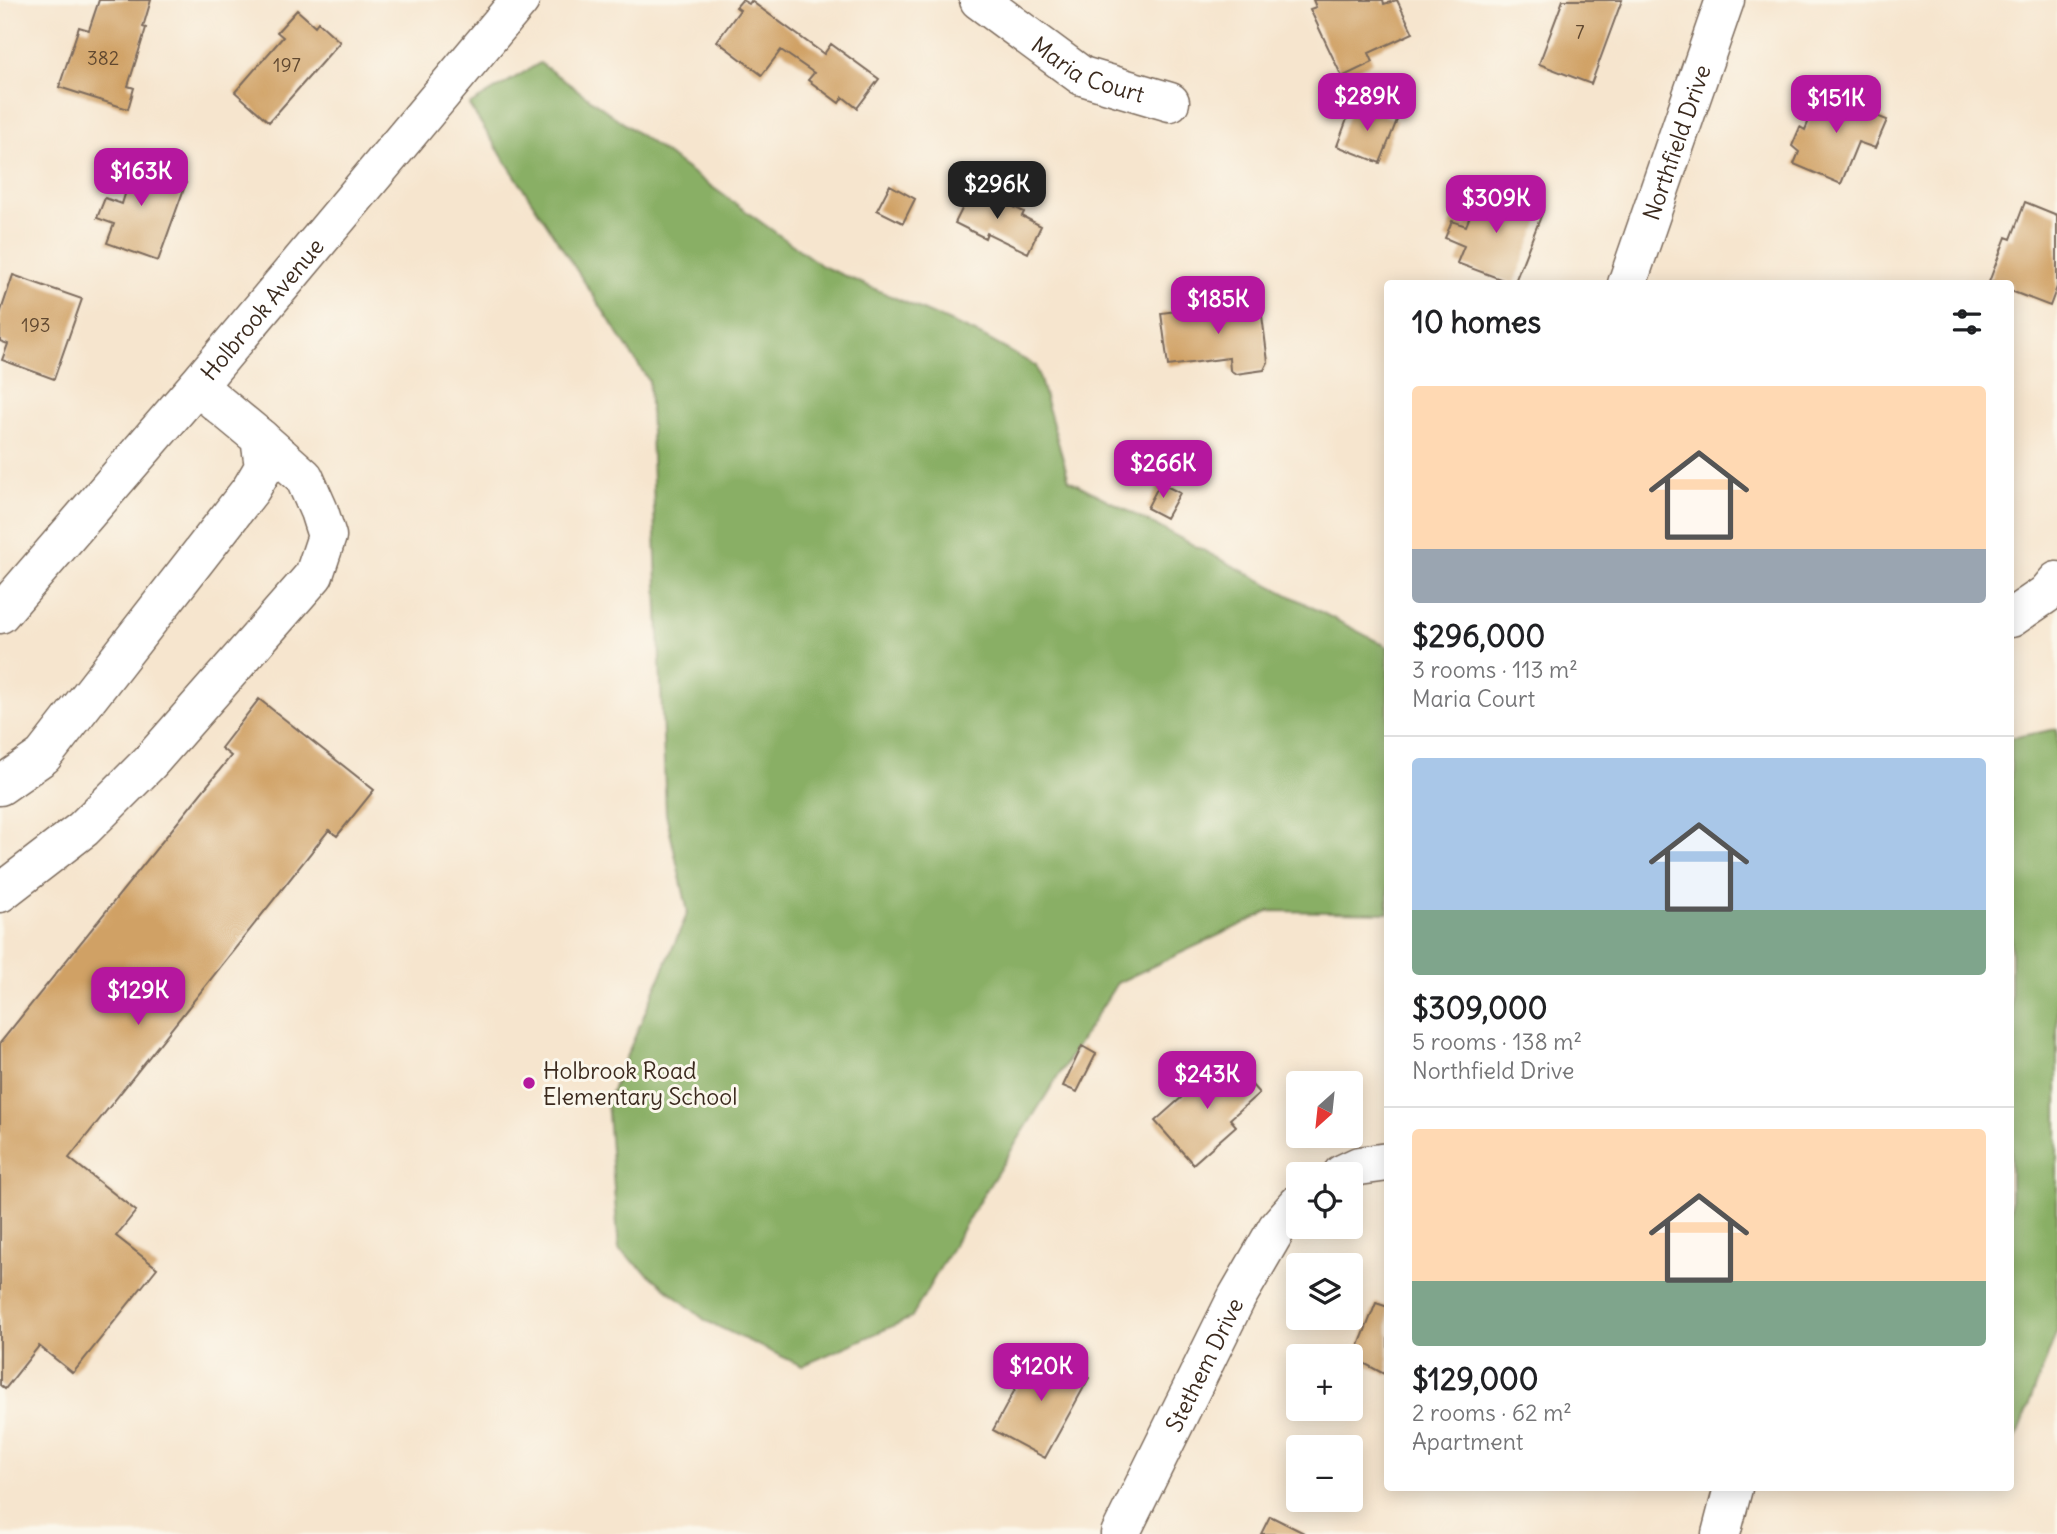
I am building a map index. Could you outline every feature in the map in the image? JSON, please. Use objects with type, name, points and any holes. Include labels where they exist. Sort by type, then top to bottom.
[{"type":"street","name":"Holbrook Avenue","points":[[0,614],[197,386],[520,0]]},
{"type":"street","name":"Maria Court","points":[[979,0],[1082,76],[1170,102]]},
{"type":"street","name":"Northfield Drive","points":[[1628,280],[1724,0]]},
{"type":"street","points":[[0,893],[83,828],[150,762],[314,575],[327,536],[304,477],[197,386]]},
{"type":"street","points":[[0,786],[43,756],[251,489],[264,467],[260,438]]},
{"type":"street","points":[[2014,616],[2046,594],[2057,581]]},
{"type":"street","points":[[1363,1165],[1384,1163]]},
{"type":"street","name":"Stethem Drive","points":[[1120,1534],[1237,1297],[1276,1228],[1286,1217]]},
{"type":"street","points":[[1721,1534],[1732,1491]]},
{"type":"green space","points":[[540,63],[822,266],[982,336],[1036,366],[1069,480],[1384,645],[1384,913],[1270,911],[1117,983],[973,1211],[911,1318],[802,1366],[706,1321],[619,1250],[607,1102],[688,912],[666,814],[649,381],[469,105]]},
{"type":"green space","points":[[2057,729],[2057,1331],[2014,1443],[2014,737]]},
{"type":"building","points":[[99,0],[151,0],[143,27],[146,28],[128,86],[134,88],[128,109],[59,87],[79,27],[89,30]]},
{"type":"building","points":[[742,0],[749,4],[751,1],[824,54],[831,44],[879,79],[857,108],[843,97],[839,103],[808,80],[814,73],[781,50],[762,75],[717,41],[740,10],[736,7]]},
{"type":"building","points":[[1313,0],[1383,0],[1384,4],[1397,0],[1413,33],[1369,53],[1373,62],[1342,77],[1310,9],[1316,7]]},
{"type":"building","points":[[1563,0],[1622,0],[1591,84],[1539,64]]},
{"type":"building","points":[[297,10],[315,26],[318,22],[340,42],[269,122],[235,92],[283,37],[277,32]]},
{"type":"building","points":[[1823,87],[1871,107],[1869,113],[1887,120],[1875,148],[1858,142],[1841,184],[1794,164],[1799,152],[1792,146],[1800,127],[1805,130]]},
{"type":"building","points":[[1353,103],[1397,120],[1380,163],[1337,146]]},
{"type":"building","points":[[113,157],[186,183],[158,261],[107,243],[114,224],[97,218],[105,198],[122,204],[127,188],[104,180]]},
{"type":"building","points":[[890,185],[915,199],[903,223],[877,210]]},
{"type":"building","points":[[1482,186],[1543,211],[1516,280],[1503,280],[1457,263],[1464,246],[1445,238],[1452,221],[1466,226]]},
{"type":"building","points":[[973,187],[1024,212],[1022,216],[1041,226],[1028,253],[987,233],[985,238],[955,223]]},
{"type":"building","points":[[2025,202],[2057,215],[2057,287],[2050,306],[2014,292],[2014,280],[1990,280],[2006,237],[2011,239]]},
{"type":"building","points":[[13,275],[82,299],[54,379],[2,360],[8,344],[0,341],[0,314]]},
{"type":"building","points":[[1260,300],[1268,362],[1264,370],[1236,374],[1230,370],[1229,358],[1168,366],[1161,313]]},
{"type":"building","points":[[1160,483],[1180,493],[1166,518],[1147,508]]},
{"type":"building","points":[[259,699],[374,790],[337,836],[329,830],[69,1158],[136,1211],[116,1236],[157,1268],[73,1373],[39,1346],[5,1389],[0,1385],[0,1043],[231,756],[221,748]]},
{"type":"building","points":[[1082,1046],[1096,1054],[1077,1092],[1063,1086]]},
{"type":"building","points":[[1227,1057],[1259,1093],[1230,1119],[1236,1126],[1193,1164],[1155,1121]]},
{"type":"building","points":[[1376,1303],[1384,1306],[1384,1374],[1363,1363],[1363,1344],[1360,1344]]},
{"type":"building","points":[[1037,1349],[1053,1358],[1055,1353],[1065,1359],[1063,1364],[1089,1378],[1045,1458],[993,1430]]},
{"type":"building","points":[[1270,1516],[1306,1534],[1261,1534]]},
{"type":"place","name":"Holbrook Road Elementary School","points":[[529,1083]]}]
